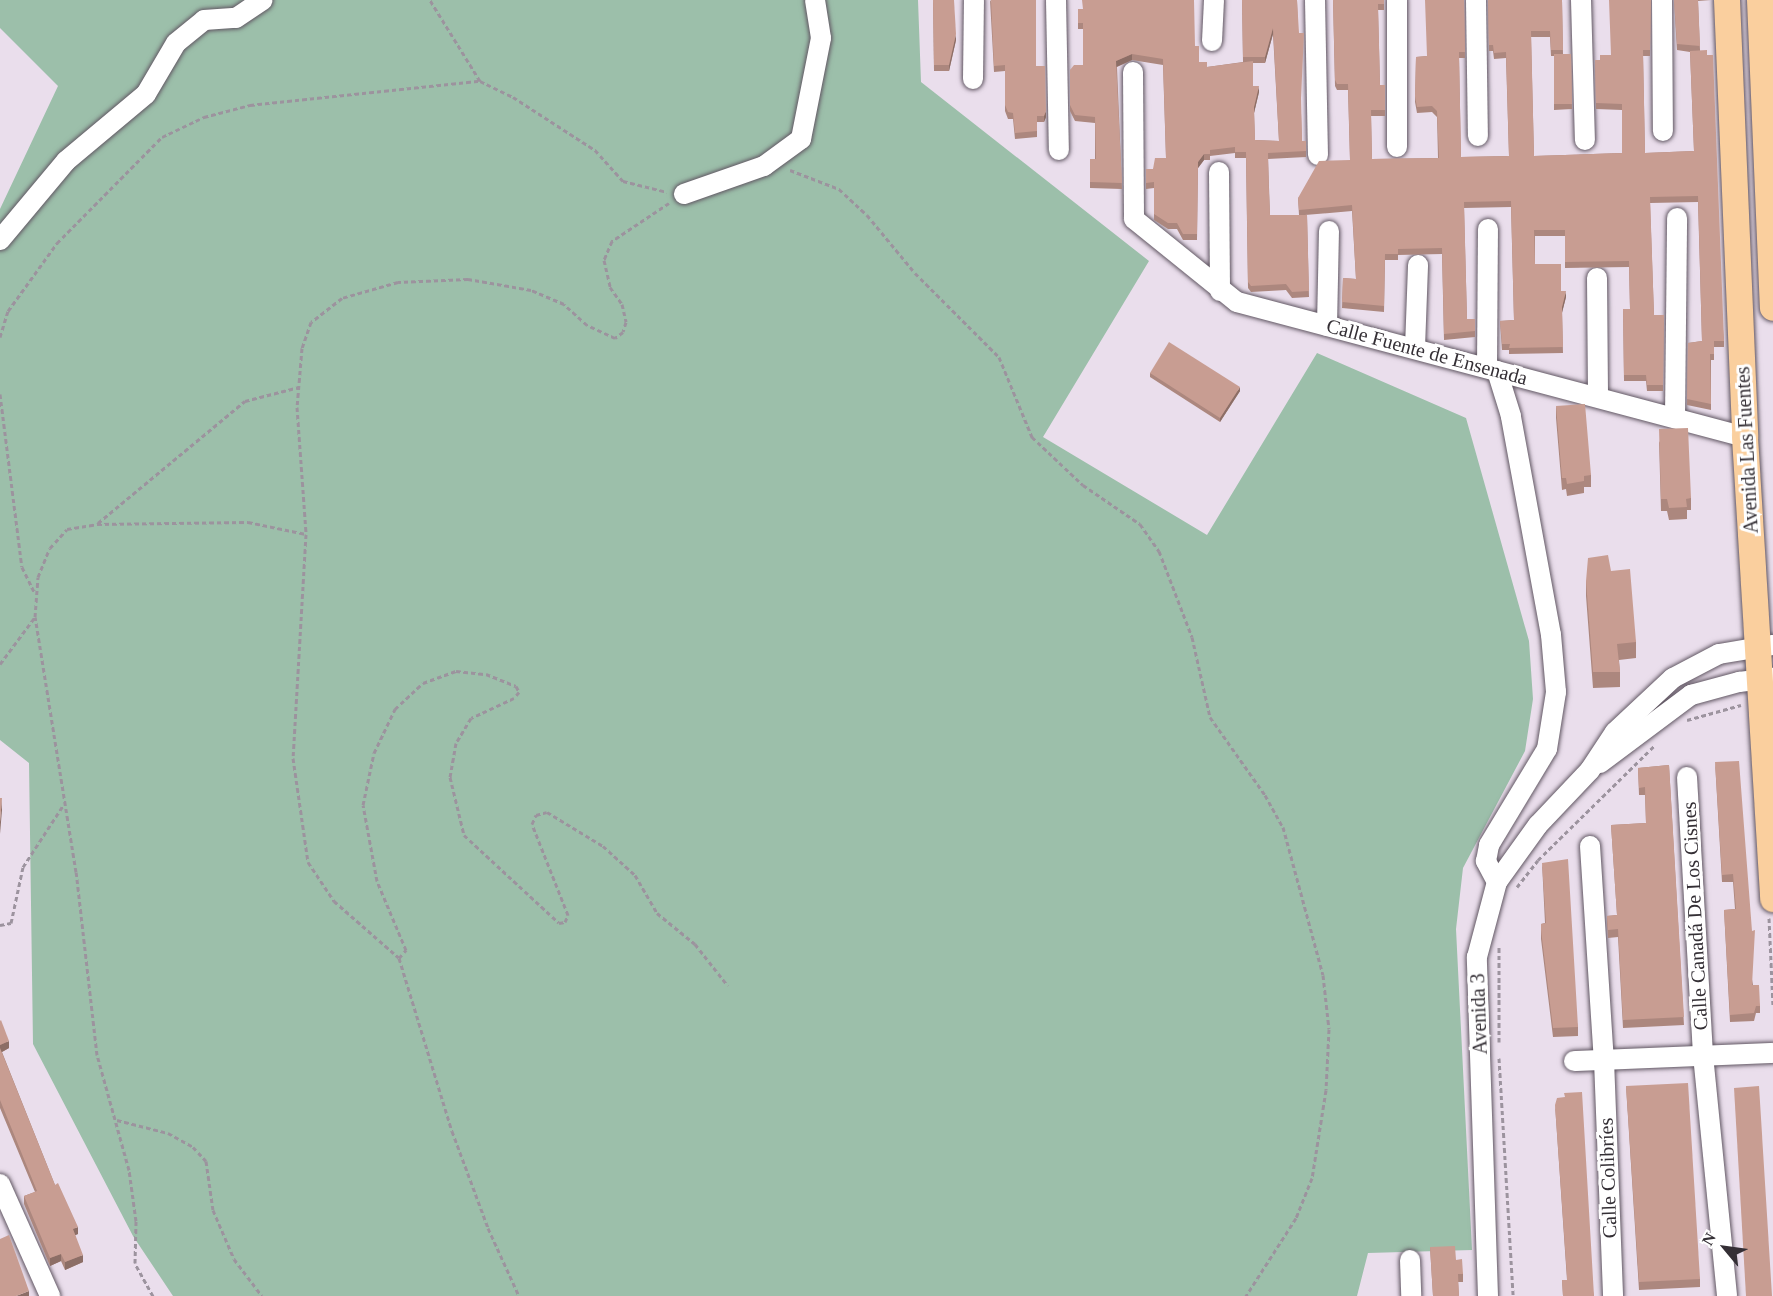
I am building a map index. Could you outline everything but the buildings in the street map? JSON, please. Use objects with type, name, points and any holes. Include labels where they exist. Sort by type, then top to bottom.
[{"type":"main road","name":"Avenida Las Fuentes","points":[[1727,0],[1745,437],[1766,646],[1771,906]]},
{"type":"main road","points":[[1760,0],[1773,308]]},
{"type":"street","points":[[0,240],[66,161],[146,94],[176,43],[204,20],[236,18],[263,0]]},
{"type":"street","points":[[684,194],[764,166],[801,139],[821,38],[815,0]]},
{"type":"street","points":[[973,80],[974,0]]},
{"type":"street","points":[[1056,0],[1059,150]]},
{"type":"street","points":[[1212,41],[1214,0]]},
{"type":"street","points":[[1315,0],[1318,154]]},
{"type":"street","points":[[1396,0],[1397,147]]},
{"type":"street","points":[[1476,0],[1478,136]]},
{"type":"street","points":[[1581,0],[1585,140]]},
{"type":"street","points":[[1662,0],[1663,131]]},
{"type":"street","name":"Calle Fuente de Ensenada","points":[[1133,72],[1134,219],[1220,291],[1237,302],[1745,437]]},
{"type":"street","points":[[1220,172],[1220,291]]},
{"type":"street","points":[[1675,418],[1677,218]]},
{"type":"street","points":[[1488,229],[1492,369],[1511,416],[1551,635],[1556,692],[1547,749],[1489,845],[1486,861],[1506,886]]},
{"type":"street","points":[[1327,326],[1329,231]]},
{"type":"street","points":[[1414,348],[1418,265]]},
{"type":"street","points":[[1597,278],[1598,398]]},
{"type":"street","name":"Avenida 3","points":[[1488,1296],[1477,957],[1506,886],[1538,825],[1590,770],[1615,732],[1661,689],[1673,678],[1719,654],[1766,646]]},
{"type":"street","name":"Avenida 3","points":[[1590,770],[1675,715],[1691,694],[1767,679]]},
{"type":"street","points":[[1661,689],[1675,715]]},
{"type":"street","name":"Calle Canadá De Los Cisnes","points":[[1687,777],[1703,1055],[1727,1296]]},
{"type":"street","name":"Calle Colibríes","points":[[1590,846],[1604,1060],[1613,1296]]},
{"type":"street","points":[[1574,1061],[1773,1053]]},
{"type":"street","points":[[0,1184],[5,1212],[50,1296]]},
{"type":"street","points":[[1410,1260],[1412,1296]]},
{"type":"path","points":[[430,0],[480,81]]},
{"type":"path","points":[[0,337],[8,311],[57,243],[162,137],[204,117],[250,105],[480,81],[513,97],[595,150],[623,181],[641,189],[684,194]]},
{"type":"path","points":[[764,166],[801,171],[830,185],[867,215],[915,273],[999,357],[1032,437],[1083,485],[1140,524],[1159,551],[1192,637],[1210,717],[1283,827],[1323,975],[1329,1029],[1326,1090],[1312,1178],[1296,1218],[1246,1296]]},
{"type":"path","points":[[519,1296],[488,1228],[452,1131],[399,958],[334,901],[308,862],[293,758],[306,534],[298,387],[302,348],[312,322],[342,298],[398,282],[468,279],[531,290],[564,304],[587,325],[615,338],[623,332],[626,321],[622,304],[610,287],[604,261],[612,241],[684,194]]},
{"type":"path","points":[[97,524],[245,401],[298,387]]},
{"type":"path","points":[[0,394],[22,567],[36,596]]},
{"type":"path","points":[[153,1296],[135,1263],[136,1221],[117,1119],[97,1055],[64,803],[35,616],[38,577],[50,548],[67,529],[97,524],[248,522],[306,534]]},
{"type":"path","points":[[0,664],[35,616]]},
{"type":"path","points":[[399,958],[406,950],[377,881],[363,805],[374,753],[395,709],[423,683],[456,671],[486,674],[516,686],[519,692],[514,698],[471,718],[456,743],[450,777],[464,835],[559,923],[565,922],[568,915],[532,824],[536,815],[547,812],[603,846],[634,875],[657,913],[695,944],[728,986]]},
{"type":"path","points":[[1675,715],[1742,704],[1751,708]]},
{"type":"path","points":[[1506,886],[1538,860],[1661,739]]},
{"type":"path","points":[[0,925],[11,923],[23,867],[64,803]]},
{"type":"path","points":[[1771,906],[1773,1006]]},
{"type":"path","points":[[1501,939],[1499,1049],[1513,1296]]},
{"type":"path","points":[[117,1119],[168,1133],[193,1147],[206,1161],[213,1210],[234,1259],[262,1296]]},
{"type":"green space","points":[[0,0],[918,0],[921,82],[1149,261],[1043,437],[1207,535],[1317,353],[1466,418],[1529,641],[1533,699],[1525,751],[1463,868],[1456,929],[1472,1250],[1368,1253],[1357,1296],[173,1296],[133,1236],[33,1044],[29,763],[0,740],[0,209],[58,86],[0,28]]}]
